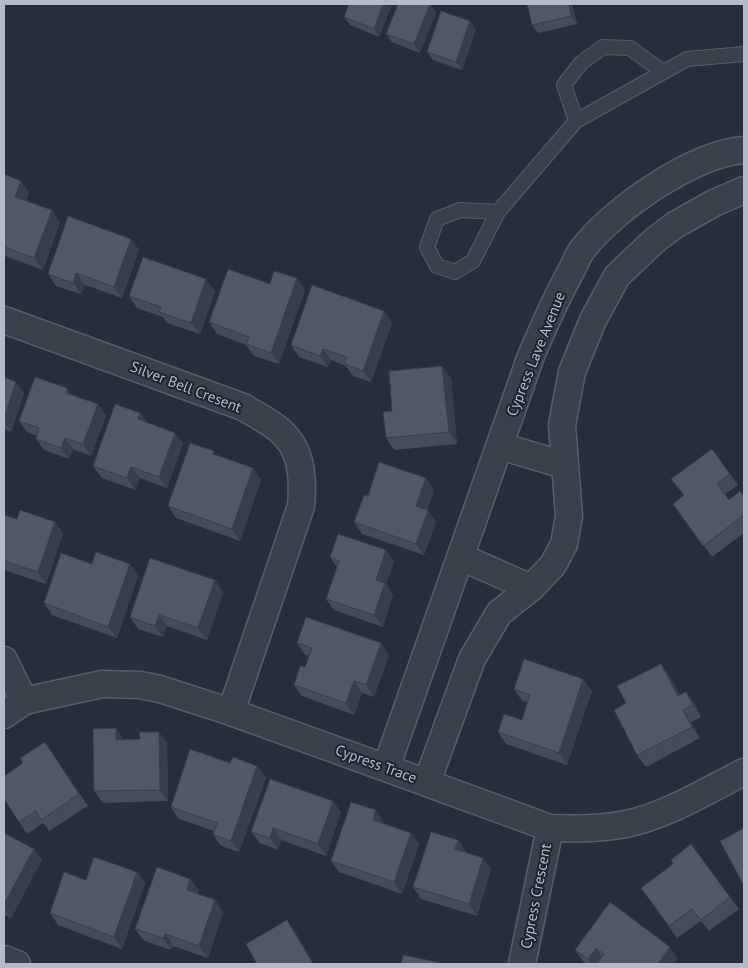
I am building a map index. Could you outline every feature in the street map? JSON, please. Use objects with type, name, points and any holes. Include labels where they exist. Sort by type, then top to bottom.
[{"type":"street","name":"Cypress Lave Avenue","points":[[386,768],[531,356],[555,302],[582,251],[602,229],[652,189],[696,163],[732,151],[744,150]]},
{"type":"street","points":[[427,782],[472,659],[499,613],[531,588],[553,564],[564,544],[569,516],[562,425],[572,372],[594,320],[617,276],[655,240],[675,226],[714,203],[744,190]]},
{"type":"street","name":"Silver Bell Cresent","points":[[4,320],[243,407],[271,424],[288,438],[296,454],[301,471],[302,506],[231,712]]},
{"type":"street","points":[[500,446],[564,465]]},
{"type":"street","points":[[461,557],[531,588]]},
{"type":"street","points":[[4,660],[14,708]]},
{"type":"street","name":"Cypress Trace","points":[[14,708],[102,684],[140,685],[160,689],[231,712],[550,828],[609,827],[642,820],[672,809],[744,772]]},
{"type":"street","name":"Cypress Crescent","points":[[522,964],[550,828]]},
{"type":"street","points":[[4,960],[17,964]]},
{"type":"lane","points":[[576,121],[564,85],[581,63],[603,47],[630,48],[663,72]]},
{"type":"lane","points":[[498,212],[460,210],[437,219],[427,247],[437,266],[454,272],[472,261],[498,212],[576,121],[687,59],[744,54]]},
{"type":"building","points":[[349,4],[383,4],[374,29],[344,17]]},
{"type":"building","points":[[398,4],[430,4],[414,44],[386,34]]},
{"type":"building","points":[[527,4],[569,4],[571,16],[532,25]]},
{"type":"building","points":[[441,11],[470,21],[456,62],[427,52]]},
{"type":"building","points":[[4,174],[21,181],[15,197],[52,210],[34,258],[4,247]]},
{"type":"building","points":[[68,216],[131,239],[114,287],[76,273],[73,283],[48,274]]},
{"type":"building","points":[[143,257],[206,279],[191,323],[159,312],[161,307],[129,296]]},
{"type":"building","points":[[228,269],[270,284],[274,271],[297,278],[271,353],[246,344],[249,337],[209,322]]},
{"type":"building","points":[[312,285],[384,311],[363,371],[345,364],[347,357],[323,349],[320,356],[291,345]]},
{"type":"building","points":[[442,366],[449,432],[386,438],[383,412],[392,411],[389,371]]},
{"type":"building","points":[[4,377],[16,382],[4,418]]},
{"type":"building","points":[[35,377],[67,388],[66,393],[98,404],[83,444],[65,438],[61,448],[36,439],[39,428],[19,421]]},
{"type":"building","points":[[115,404],[140,413],[138,419],[175,433],[159,477],[131,467],[127,478],[93,466]]},
{"type":"building","points":[[190,443],[214,451],[213,454],[253,468],[232,529],[168,506]]},
{"type":"building","points":[[712,449],[730,474],[717,483],[729,500],[740,491],[744,497],[744,515],[703,546],[673,504],[684,495],[671,479]]},
{"type":"building","points":[[379,462],[426,478],[416,506],[428,510],[416,544],[354,522],[364,495],[368,496]]},
{"type":"building","points":[[20,510],[55,522],[38,572],[4,561],[4,515],[17,519]]},
{"type":"building","points":[[338,534],[386,550],[376,580],[385,583],[374,615],[326,599],[339,561],[330,557]]},
{"type":"building","points":[[96,552],[130,564],[108,627],[44,603],[61,553],[92,564]]},
{"type":"building","points":[[150,558],[215,580],[198,628],[159,615],[155,626],[130,617]]},
{"type":"building","points":[[306,617],[381,643],[366,685],[354,681],[346,703],[294,685],[300,666],[305,667],[312,648],[297,643]]},
{"type":"building","points":[[524,659],[583,679],[559,753],[498,732],[504,714],[522,720],[530,695],[514,689]]},
{"type":"building","points":[[661,664],[678,696],[686,692],[693,705],[683,710],[692,727],[637,755],[614,710],[626,703],[617,686]]},
{"type":"building","points":[[116,728],[116,740],[140,739],[139,732],[159,732],[160,790],[94,791],[93,729]]},
{"type":"building","points":[[45,742],[79,794],[41,820],[36,811],[19,822],[4,799],[4,776],[23,763],[20,758]]},
{"type":"building","points":[[190,749],[230,763],[233,757],[257,766],[231,841],[213,835],[217,823],[171,807]]},
{"type":"building","points":[[270,779],[333,801],[318,844],[273,828],[270,838],[251,832]]},
{"type":"building","points":[[351,802],[376,810],[373,820],[411,833],[394,882],[331,861]]},
{"type":"building","points":[[744,828],[744,886],[720,841]]},
{"type":"building","points":[[431,832],[458,840],[455,849],[483,858],[469,904],[413,887]]},
{"type":"building","points":[[4,833],[34,849],[4,904]]},
{"type":"building","points":[[691,844],[730,897],[701,920],[692,909],[669,926],[641,888],[673,864],[671,860]]},
{"type":"building","points":[[94,857],[137,872],[114,937],[50,913],[64,872],[86,880]]},
{"type":"building","points":[[157,867],[190,879],[187,890],[215,900],[199,946],[165,934],[163,938],[135,929]]},
{"type":"building","points":[[610,902],[670,947],[658,964],[597,964],[604,954],[596,948],[588,959],[575,950]]},
{"type":"building","points":[[287,920],[313,964],[257,964],[246,944]]},
{"type":"building","points":[[403,955],[446,964],[401,964]]}]
